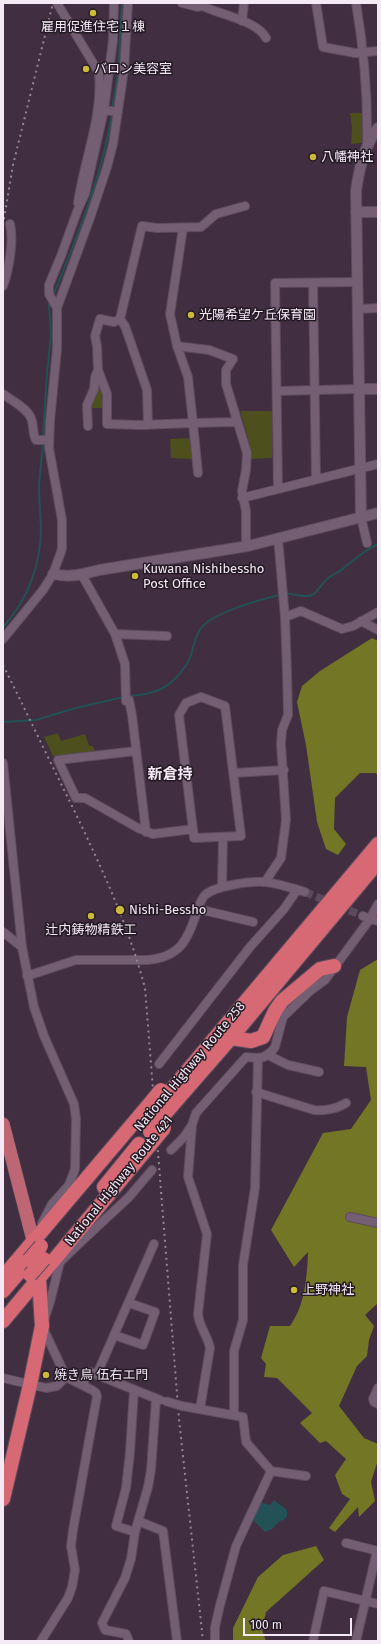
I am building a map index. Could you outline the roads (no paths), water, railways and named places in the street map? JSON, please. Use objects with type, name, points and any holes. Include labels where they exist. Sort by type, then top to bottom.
[{"type":"highway","name":"National Highway Route 258","points":[[3,1307],[35,1277],[39,1248],[150,1138],[164,1122],[192,1074],[378,844]]},
{"type":"highway","name":"National Highway Route 258","points":[[3,1291],[148,1112],[162,1096],[192,1074],[231,1038],[378,862]]},
{"type":"highway","points":[[231,1038],[251,1041],[262,1037],[275,1011],[282,1002],[320,969],[334,966]]},
{"type":"highway","name":"National Highway Route 421","points":[[35,1277],[150,1138]]},
{"type":"highway","points":[[3,1277],[39,1248]]},
{"type":"highway","points":[[3,1499],[30,1385],[42,1326],[35,1277],[39,1248]]},
{"type":"highway","points":[[3,1321],[35,1277]]},
{"type":"main road","points":[[3,1124],[39,1248]]},
{"type":"street","points":[[57,3],[99,73],[97,116],[81,185],[78,209]]},
{"type":"street","points":[[55,306],[49,294],[49,285],[85,194],[105,110],[113,40],[114,3]]},
{"type":"street","points":[[3,639],[43,590],[53,574],[62,549],[63,534],[60,508],[49,448],[56,365],[55,306],[107,168],[113,144],[124,70],[128,3]]},
{"type":"street","points":[[182,3],[198,7],[203,5],[259,28],[266,38]]},
{"type":"street","points":[[242,21],[244,3]]},
{"type":"street","points":[[316,3],[323,47],[344,52],[363,54],[378,51]]},
{"type":"street","points":[[356,3],[363,54],[367,100],[367,147]]},
{"type":"street","points":[[105,110],[117,111]]},
{"type":"street","points":[[368,544],[361,517],[356,212],[357,182],[367,147],[371,137],[378,128]]},
{"type":"street","points":[[148,425],[147,390],[125,326],[120,319],[142,226],[157,228],[201,227],[216,214],[244,206]]},
{"type":"street","points":[[356,212],[378,212]]},
{"type":"street","points":[[3,286],[8,273],[12,238],[10,224]]},
{"type":"street","points":[[182,228],[170,314],[177,346],[188,377],[198,473]]},
{"type":"street","points":[[278,489],[275,283],[358,282]]},
{"type":"street","points":[[313,283],[316,479]]},
{"type":"street","points":[[358,308],[378,308]]},
{"type":"street","points":[[120,319],[114,322],[100,319],[95,336],[98,370],[107,394],[107,424],[148,425],[238,422]]},
{"type":"street","points":[[177,346],[209,350],[232,359],[226,370],[226,384],[246,453],[242,498],[246,511],[246,540],[248,546]]},
{"type":"street","points":[[88,426],[87,405],[94,389],[95,377],[98,370]]},
{"type":"street","points":[[277,391],[378,389]]},
{"type":"street","points":[[3,394],[28,412],[32,420],[36,440],[49,440]]},
{"type":"street","points":[[242,498],[378,464]]},
{"type":"street","points":[[53,574],[62,576],[82,575],[99,570],[248,546],[378,513]]},
{"type":"street","points":[[264,882],[281,858],[286,820],[284,770],[281,744],[282,730],[288,715],[285,617],[278,538]]},
{"type":"street","points":[[82,575],[115,634],[125,664],[126,698],[136,751],[146,832]]},
{"type":"street","points":[[285,617],[301,611],[342,629],[346,629],[378,612]]},
{"type":"street","points":[[361,621],[378,630]]},
{"type":"street","points":[[115,634],[167,636]]},
{"type":"street","points":[[200,697],[225,706],[241,836],[194,838],[193,829],[179,715],[186,703],[200,697]]},
{"type":"street","points":[[136,751],[58,760],[76,798],[85,798],[146,832],[153,834],[193,829]]},
{"type":"street","points":[[3,763],[22,947],[27,976],[34,1007],[44,1036],[74,1104],[76,1119],[75,1169],[69,1186],[52,1204],[39,1248]]},
{"type":"street","points":[[233,773],[284,770]]},
{"type":"street","points":[[222,887],[223,837]]},
{"type":"street","points":[[27,976],[76,960],[147,960],[163,957],[178,950],[183,944],[205,895],[222,887],[264,882],[301,891],[250,947],[159,1064]]},
{"type":"street","points":[[171,1150],[184,1137],[192,1125],[196,1114],[246,1057],[264,1057],[268,1055],[275,1047],[284,1017],[310,991],[325,980],[366,917],[378,904]]},
{"type":"street","points":[[198,909],[253,922]]},
{"type":"street","points":[[366,917],[378,921]]},
{"type":"street","points":[[3,932],[22,947]]},
{"type":"street","points":[[268,1055],[288,1065],[319,1072]]},
{"type":"street","points":[[234,1414],[234,1351],[243,1320],[244,1265],[254,1188],[258,1058]]},
{"type":"street","points":[[256,1092],[320,1111],[341,1106],[346,1103]]},
{"type":"street","points":[[192,1125],[188,1176],[208,1234],[198,1314],[200,1325],[208,1339],[210,1348],[200,1409]]},
{"type":"street","points":[[41,1641],[68,1598],[74,1580],[75,1570],[71,1546],[73,1530],[97,1396],[92,1390],[66,1377],[42,1326],[50,1302],[60,1262],[129,1197],[152,1170]]},
{"type":"street","points":[[350,1218],[378,1223]]},
{"type":"street","points":[[97,1374],[154,1244]]},
{"type":"street","points":[[114,1335],[143,1345],[155,1312],[129,1303]]},
{"type":"street","points":[[82,1385],[90,1372],[156,1399],[182,1406],[243,1416],[246,1442],[271,1471],[306,1476]]},
{"type":"street","points":[[3,1378],[30,1385],[53,1388],[58,1386],[66,1377]]},
{"type":"street","points":[[378,1388],[373,1399],[374,1402],[378,1404]]},
{"type":"street","points":[[134,1390],[126,1488],[116,1526],[135,1532]]},
{"type":"street","points":[[129,1641],[126,1634],[105,1630],[102,1623],[126,1578],[131,1559],[135,1532],[148,1487],[151,1470],[156,1399]]},
{"type":"street","points":[[215,1641],[215,1627],[236,1546],[271,1471]]},
{"type":"street","points":[[138,1521],[163,1531],[177,1641]]},
{"type":"street","points":[[346,1543],[378,1551],[356,1641]]},
{"type":"street","points":[[313,1641],[324,1591],[378,1604]]},
{"type":"waterway","points":[[112,109],[118,73],[122,3]]},
{"type":"waterway","points":[[53,296],[88,206],[102,160],[112,114]]},
{"type":"waterway","points":[[43,438],[51,335],[50,301]]},
{"type":"waterway","points":[[3,627],[20,604],[32,580],[39,554],[41,526],[39,486],[43,443]]},
{"type":"waterway","points":[[284,594],[305,596],[312,595],[327,579],[378,544]]},
{"type":"waterway","points":[[129,696],[147,694],[159,690],[176,678],[185,667],[191,655],[199,631],[210,620],[240,607],[280,595]]},
{"type":"waterway","points":[[3,722],[36,720],[76,708],[124,697]]},
{"type":"tunnel","points":[[305,892],[363,916]]},
{"type":"railway","points":[[3,225],[13,165],[53,3]]},
{"type":"railway","points":[[3,665],[104,875],[131,941],[145,988],[179,1419],[203,1641]]},
{"type":"place","name":"雇用促進住宅１棟","points":[[93,13]]},
{"type":"place","name":"バロン美容室","points":[[86,69]]},
{"type":"place","name":"八幡神社","points":[[313,157]]},
{"type":"place","name":"光陽希望ケ丘保育園","points":[[191,315]]},
{"type":"place","name":"Kuwana Nishibessho Post Office","points":[[135,576]]},
{"type":"place","name":"Nishi-Bessho","points":[[120,910]]},
{"type":"place","name":"辻内鋳物精鉄工","points":[[91,916]]},
{"type":"place","name":"上野神社","points":[[294,1290]]},
{"type":"place","name":"焼き鳥 伍右エ門","points":[[46,1375]]},
{"type":"district","name":"新倉持","points":[[170,775]]}]
